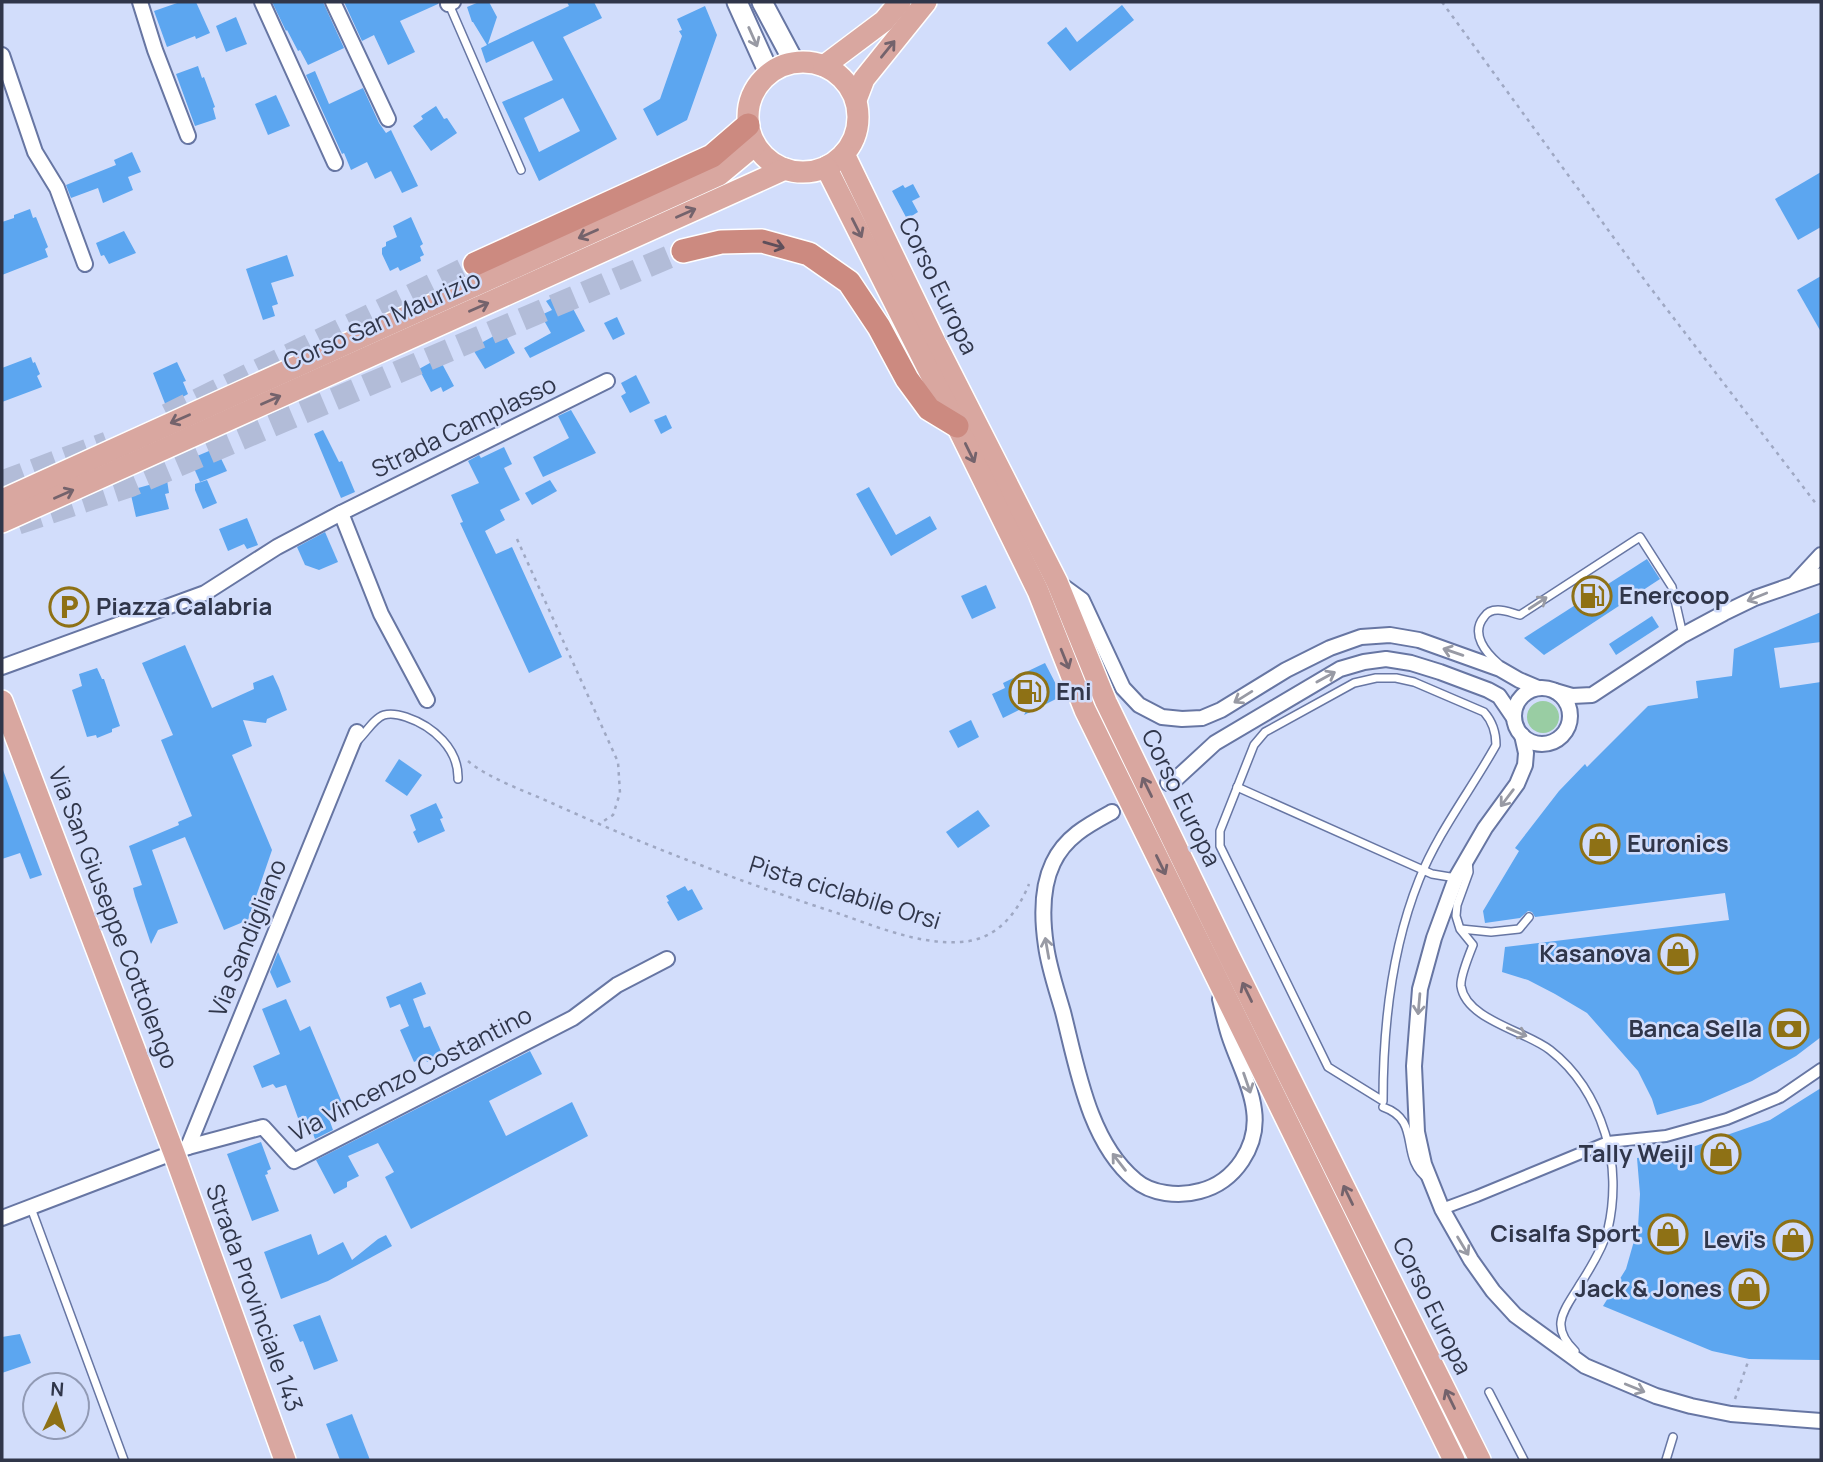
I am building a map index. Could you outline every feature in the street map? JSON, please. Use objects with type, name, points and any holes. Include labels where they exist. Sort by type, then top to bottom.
[{"type":"highway","points":[[475,264],[712,156],[752,135]]},
{"type":"highway","points":[[683,251],[721,242],[762,241],[809,254],[849,282],[880,327],[907,379],[929,409],[957,426]]},
{"type":"main road","points":[[737,2],[769,73]]},
{"type":"main road","points":[[762,2],[794,62]]},
{"type":"main road","points":[[824,66],[884,21],[900,2]]},
{"type":"main road","points":[[856,100],[864,79],[926,2]]},
{"type":"main road","points":[[794,62],[824,66],[838,74],[849,86],[856,100],[858,119],[854,138],[844,154],[826,167],[813,171],[785,169],[768,160],[752,135],[748,111],[751,96],[758,83],[781,66],[794,62]]},
{"type":"main road","name":"Corso San Maurizio","points":[[2,500],[719,175],[752,135]]},
{"type":"main road","name":"Corso Europa","points":[[844,154],[934,340],[1057,582],[1106,702],[1229,956],[1480,1460]]},
{"type":"main road","name":"Corso Europa","points":[[826,167],[1038,591],[1085,709],[1454,1460]]},
{"type":"main road","name":"Corso San Maurizio","points":[[2,522],[785,169]]},
{"type":"main road","name":"Via San Giuseppe Cottolengo","points":[[2,701],[181,1150]]},
{"type":"main road","name":"Strada Provinciale 143","points":[[181,1150],[285,1460]]},
{"type":"street","points":[[140,2],[188,136]]},
{"type":"street","points":[[262,2],[335,163]]},
{"type":"street","points":[[333,2],[388,119]]},
{"type":"street","points":[[2,55],[35,152],[57,188],[85,264]]},
{"type":"street","name":"Strada Camplasso","points":[[2,667],[205,593],[277,547],[341,513],[607,381]]},
{"type":"street","points":[[341,513],[381,614],[427,700]]},
{"type":"street","points":[[1796,583],[1821,555]]},
{"type":"street","points":[[1057,582],[1082,600],[1123,688],[1139,705],[1162,717],[1182,719],[1202,718],[1221,710],[1330,648],[1361,637],[1390,635],[1419,640],[1500,669],[1538,688],[1572,696],[1592,695],[1684,635],[1755,598],[1821,575]]},
{"type":"street","points":[[1168,783],[1184,772],[1214,743],[1331,674],[1364,662],[1386,659],[1411,663],[1499,696],[1522,735],[1526,753],[1525,765],[1517,784],[1485,828],[1456,878],[1434,938],[1420,989],[1414,1066],[1417,1132],[1424,1164],[1442,1209],[1471,1260],[1493,1291],[1515,1315],[1585,1366],[1656,1396],[1691,1406],[1731,1414],[1821,1421]]},
{"type":"street","points":[[1514,718],[1523,695],[1538,688]]},
{"type":"street","points":[[1522,735],[1539,744],[1549,743],[1564,733],[1570,714],[1563,697],[1555,691]]},
{"type":"street","name":"Via Sandigliano","points":[[181,1150],[357,732]]},
{"type":"street","points":[[1112,812],[1084,827],[1066,842],[1052,863],[1044,891],[1046,948],[1082,1086],[1099,1132],[1116,1161],[1136,1181],[1157,1192],[1180,1194],[1201,1191],[1220,1182],[1233,1173],[1243,1159],[1254,1130],[1255,1111],[1229,1033],[1213,971]]},
{"type":"street","name":"Via Vincenzo Costantino","points":[[181,1150],[263,1127],[294,1161],[573,1018],[617,985],[667,959]]},
{"type":"street","points":[[1442,1209],[1608,1142],[1666,1136],[1727,1119],[1780,1097],[1821,1069]]},
{"type":"street","points":[[2,1218],[181,1150]]},
{"type":"lane","points":[[450,2],[521,170]]},
{"type":"lane","points":[[1519,680],[1490,657],[1483,646],[1479,628],[1481,620],[1487,613],[1496,610],[1520,615],[1640,537],[1672,587],[1684,635]]},
{"type":"lane","points":[[1396,678],[1414,682],[1484,712],[1490,719],[1496,735],[1496,745],[1448,823],[1423,870],[1405,921],[1386,1021],[1382,1101],[1328,1067],[1220,846],[1220,831],[1237,788],[1254,746],[1265,732],[1354,682],[1396,678]]},
{"type":"lane","name":"Via Sandigliano","points":[[351,746],[379,718],[384,715],[399,715],[423,724],[440,737],[453,755],[458,779]]},
{"type":"lane","points":[[1237,788],[1432,874],[1456,878]]},
{"type":"lane","points":[[1468,856],[1469,872],[1457,905],[1456,916],[1460,929],[1473,946],[1461,985],[1466,1000],[1494,1022],[1532,1038],[1566,1064],[1593,1103],[1608,1142],[1612,1162],[1612,1204],[1608,1230],[1584,1278],[1565,1306],[1561,1321],[1565,1341],[1585,1366]]},
{"type":"lane","points":[[1460,929],[1491,932],[1519,929],[1529,917]]},
{"type":"lane","points":[[1383,1107],[1394,1111],[1404,1121],[1414,1162],[1419,1173],[1430,1181]]},
{"type":"lane","points":[[31,1208],[124,1460]]},
{"type":"lane","points":[[1489,1392],[1524,1460]]},
{"type":"lane","points":[[1666,1460],[1673,1437]]},
{"type":"path","points":[[1442,2],[1646,282],[1817,505]]},
{"type":"path","points":[[517,539],[618,762],[620,793],[613,815],[599,824]]},
{"type":"path","name":"Pista ciclabile Orsi","points":[[464,757],[491,776],[599,824],[749,884],[916,938],[963,942],[995,931],[1013,914],[1031,879]]},
{"type":"path","points":[[1733,1403],[1749,1359]]},
{"type":"green space","points":[[1543,701],[1555,705],[1559,717],[1555,729],[1543,733],[1531,729],[1527,717],[1531,705]]},
{"type":"building","points":[[180,2],[196,2],[210,33],[167,47],[154,11]]},
{"type":"building","points":[[272,2],[323,2],[344,48],[308,65],[286,31]]},
{"type":"building","points":[[344,2],[439,2],[400,21],[415,52],[388,65],[374,35],[362,41]]},
{"type":"building","points":[[479,2],[489,2],[497,17],[488,44],[569,6],[567,2],[594,2],[602,18],[563,37],[617,139],[539,181],[502,102],[553,80],[533,41],[486,63],[481,48],[487,45],[472,22],[467,7]],"holes":[[[563,98],[580,131],[539,152],[524,118]]]},
{"type":"building","points":[[1122,5],[1134,20],[1070,71],[1047,43],[1066,27],[1077,42]]},
{"type":"building","points":[[705,6],[717,35],[687,120],[657,136],[643,109],[660,99],[682,36],[677,19]]},
{"type":"building","points":[[236,17],[247,44],[226,52],[216,26]]},
{"type":"building","points":[[198,66],[215,107],[216,119],[195,126],[176,74]]},
{"type":"building","points":[[315,71],[329,104],[363,88],[379,123],[386,133],[391,130],[418,186],[402,193],[391,171],[375,179],[367,162],[351,170],[306,75]]},
{"type":"building","points":[[276,95],[290,126],[268,135],[255,104]]},
{"type":"building","points":[[436,106],[457,133],[431,151],[413,126],[423,119],[421,116]]},
{"type":"building","points":[[132,152],[141,172],[128,177],[133,190],[103,203],[98,188],[71,198],[66,185],[116,165],[114,160]]},
{"type":"building","points":[[1821,172],[1821,227],[1798,240],[1775,199]]},
{"type":"building","points":[[913,184],[920,197],[912,201],[918,212],[907,219],[892,191],[903,185],[905,188]]},
{"type":"building","points":[[30,209],[48,247],[45,249],[48,257],[2,275],[2,222]]},
{"type":"building","points":[[411,217],[423,244],[420,246],[424,255],[420,257],[421,261],[400,271],[398,267],[390,271],[382,248],[386,246],[386,242],[397,237],[393,226]]},
{"type":"building","points":[[124,231],[136,253],[109,264],[104,255],[101,256],[96,243]]},
{"type":"building","points":[[287,255],[294,276],[271,283],[278,304],[272,306],[275,316],[263,320],[246,269]]},
{"type":"building","points":[[1821,276],[1821,332],[1797,290]]},
{"type":"building","points":[[562,293],[585,331],[530,358],[524,348],[551,333],[541,315],[552,310],[546,301]]},
{"type":"building","points":[[617,317],[625,334],[613,340],[604,323]]},
{"type":"building","points":[[503,331],[515,353],[485,369],[472,348]]},
{"type":"building","points":[[31,357],[40,374],[37,376],[42,387],[2,402],[2,368]]},
{"type":"building","points":[[439,358],[454,386],[443,392],[441,387],[431,392],[419,369]]},
{"type":"building","points":[[177,362],[186,381],[183,382],[188,394],[166,406],[153,373]]},
{"type":"building","points":[[636,375],[650,403],[630,413],[621,396],[626,393],[621,383]]},
{"type":"building","points":[[571,410],[596,453],[543,477],[533,457],[569,438],[558,416]]},
{"type":"building","points":[[666,415],[672,428],[661,434],[654,420]]},
{"type":"building","points":[[323,430],[339,462],[342,461],[355,492],[341,498],[314,434]]},
{"type":"building","points":[[504,447],[512,464],[504,468],[520,500],[500,510],[505,520],[485,531],[496,554],[512,547],[562,657],[529,673],[460,523],[463,522],[451,495],[479,483],[468,461]]},
{"type":"building","points":[[216,448],[227,471],[200,482],[190,459]]},
{"type":"building","points":[[167,480],[169,493],[165,494],[169,509],[136,517],[131,495],[140,493],[138,488]]},
{"type":"building","points":[[207,480],[217,503],[203,509],[195,484]]},
{"type":"building","points":[[550,480],[557,491],[532,505],[525,493]]},
{"type":"building","points":[[869,487],[896,535],[930,516],[937,529],[891,556],[856,494]]},
{"type":"building","points":[[247,518],[258,545],[247,549],[244,544],[228,551],[219,529]]},
{"type":"building","points":[[325,532],[338,562],[319,570],[305,565],[297,547]]},
{"type":"building","points":[[1647,559],[1660,579],[1544,655],[1524,638]]},
{"type":"building","points":[[986,585],[996,608],[972,619],[961,596]]},
{"type":"building","points":[[1821,612],[1821,642],[1774,648],[1780,688],[1821,682],[1821,1037],[1796,1056],[1752,1081],[1701,1103],[1657,1115],[1638,1071],[1587,1013],[1528,980],[1502,972],[1505,947],[1729,920],[1725,893],[1535,917],[1528,911],[1520,918],[1485,923],[1483,911],[1519,851],[1515,848],[1559,791],[1648,706],[1698,698],[1696,681],[1732,676],[1734,649]]},
{"type":"building","name":"Enercoop","points":[[1652,616],[1659,627],[1616,655],[1609,644]]},
{"type":"building","points":[[185,645],[212,708],[254,689],[253,683],[273,675],[279,688],[287,710],[267,719],[266,723],[243,720],[252,746],[232,755],[272,850],[248,920],[224,930],[185,837],[152,850],[178,923],[158,930],[151,944],[133,888],[142,885],[129,846],[179,825],[178,822],[192,816],[161,740],[173,735],[142,663]]},
{"type":"building","points":[[1045,663],[1062,696],[1024,715],[1029,705],[1003,718],[992,694],[1005,688],[1003,683]]},
{"type":"building","points":[[97,668],[104,679],[120,726],[97,738],[96,735],[87,737],[72,690],[82,686],[79,674]]},
{"type":"building","points":[[971,720],[979,737],[958,748],[949,731]]},
{"type":"building","points":[[399,759],[422,775],[407,796],[385,781]]},
{"type":"building","points":[[2,770],[42,875],[30,879],[20,853],[2,859]]},
{"type":"building","points":[[436,803],[445,831],[418,843],[410,815]]},
{"type":"building","points":[[978,810],[990,826],[958,848],[946,832]]},
{"type":"building","points":[[685,886],[688,891],[692,889],[703,909],[678,921],[666,896]]},
{"type":"building","points":[[278,952],[291,982],[277,988],[270,972]]},
{"type":"building","points":[[421,982],[426,994],[413,999],[424,1028],[430,1026],[443,1056],[427,1062],[425,1057],[414,1062],[400,1030],[409,1026],[400,1004],[390,1008],[386,997]]},
{"type":"building","points":[[286,999],[300,1031],[310,1026],[343,1105],[328,1111],[333,1130],[315,1139],[306,1116],[298,1118],[286,1085],[276,1088],[273,1084],[262,1088],[253,1066],[280,1054],[262,1009]]},
{"type":"building","points":[[530,1051],[542,1074],[489,1101],[506,1136],[572,1102],[588,1136],[411,1229],[385,1177],[394,1172],[378,1143],[348,1156],[359,1176],[347,1182],[347,1187],[334,1194],[316,1160]]},
{"type":"building","points":[[1821,1088],[1821,1360],[1749,1359],[1712,1351],[1603,1306],[1626,1269],[1638,1227],[1640,1194],[1637,1158],[1681,1151],[1770,1120]]},
{"type":"building","points":[[261,1142],[271,1169],[265,1175],[279,1211],[252,1221],[227,1154]]},
{"type":"building","points":[[311,1234],[318,1255],[343,1242],[352,1260],[386,1235],[392,1246],[328,1281],[281,1299],[264,1252]]},
{"type":"building","points":[[320,1315],[338,1361],[314,1370],[303,1341],[300,1342],[293,1325]]},
{"type":"building","points":[[20,1334],[31,1363],[2,1373],[2,1337]]},
{"type":"building","points":[[352,1414],[370,1460],[340,1460],[326,1424]]},
{"type":"tunnel","points":[[18,523],[132,485],[683,251]]},
{"type":"tunnel","points":[[167,415],[475,264]]},
{"type":"tunnel","points":[[2,482],[107,443]]},
{"type":"place","name":"Enercoop","points":[[1592,596]]},
{"type":"place","name":"Piazza Calabria","points":[[69,607]]},
{"type":"place","name":"Eni","points":[[1029,692]]},
{"type":"place","name":"Euronics","points":[[1600,844]]},
{"type":"place","name":"Kasanova","points":[[1678,954]]},
{"type":"place","name":"Banca Sella","points":[[1789,1029]]},
{"type":"place","name":"Tally Weijl","points":[[1721,1154]]},
{"type":"place","name":"Cisalfa Sport","points":[[1668,1234]]},
{"type":"place","name":"Levi's","points":[[1793,1240]]},
{"type":"place","name":"Jack & Jones","points":[[1749,1289]]}]
